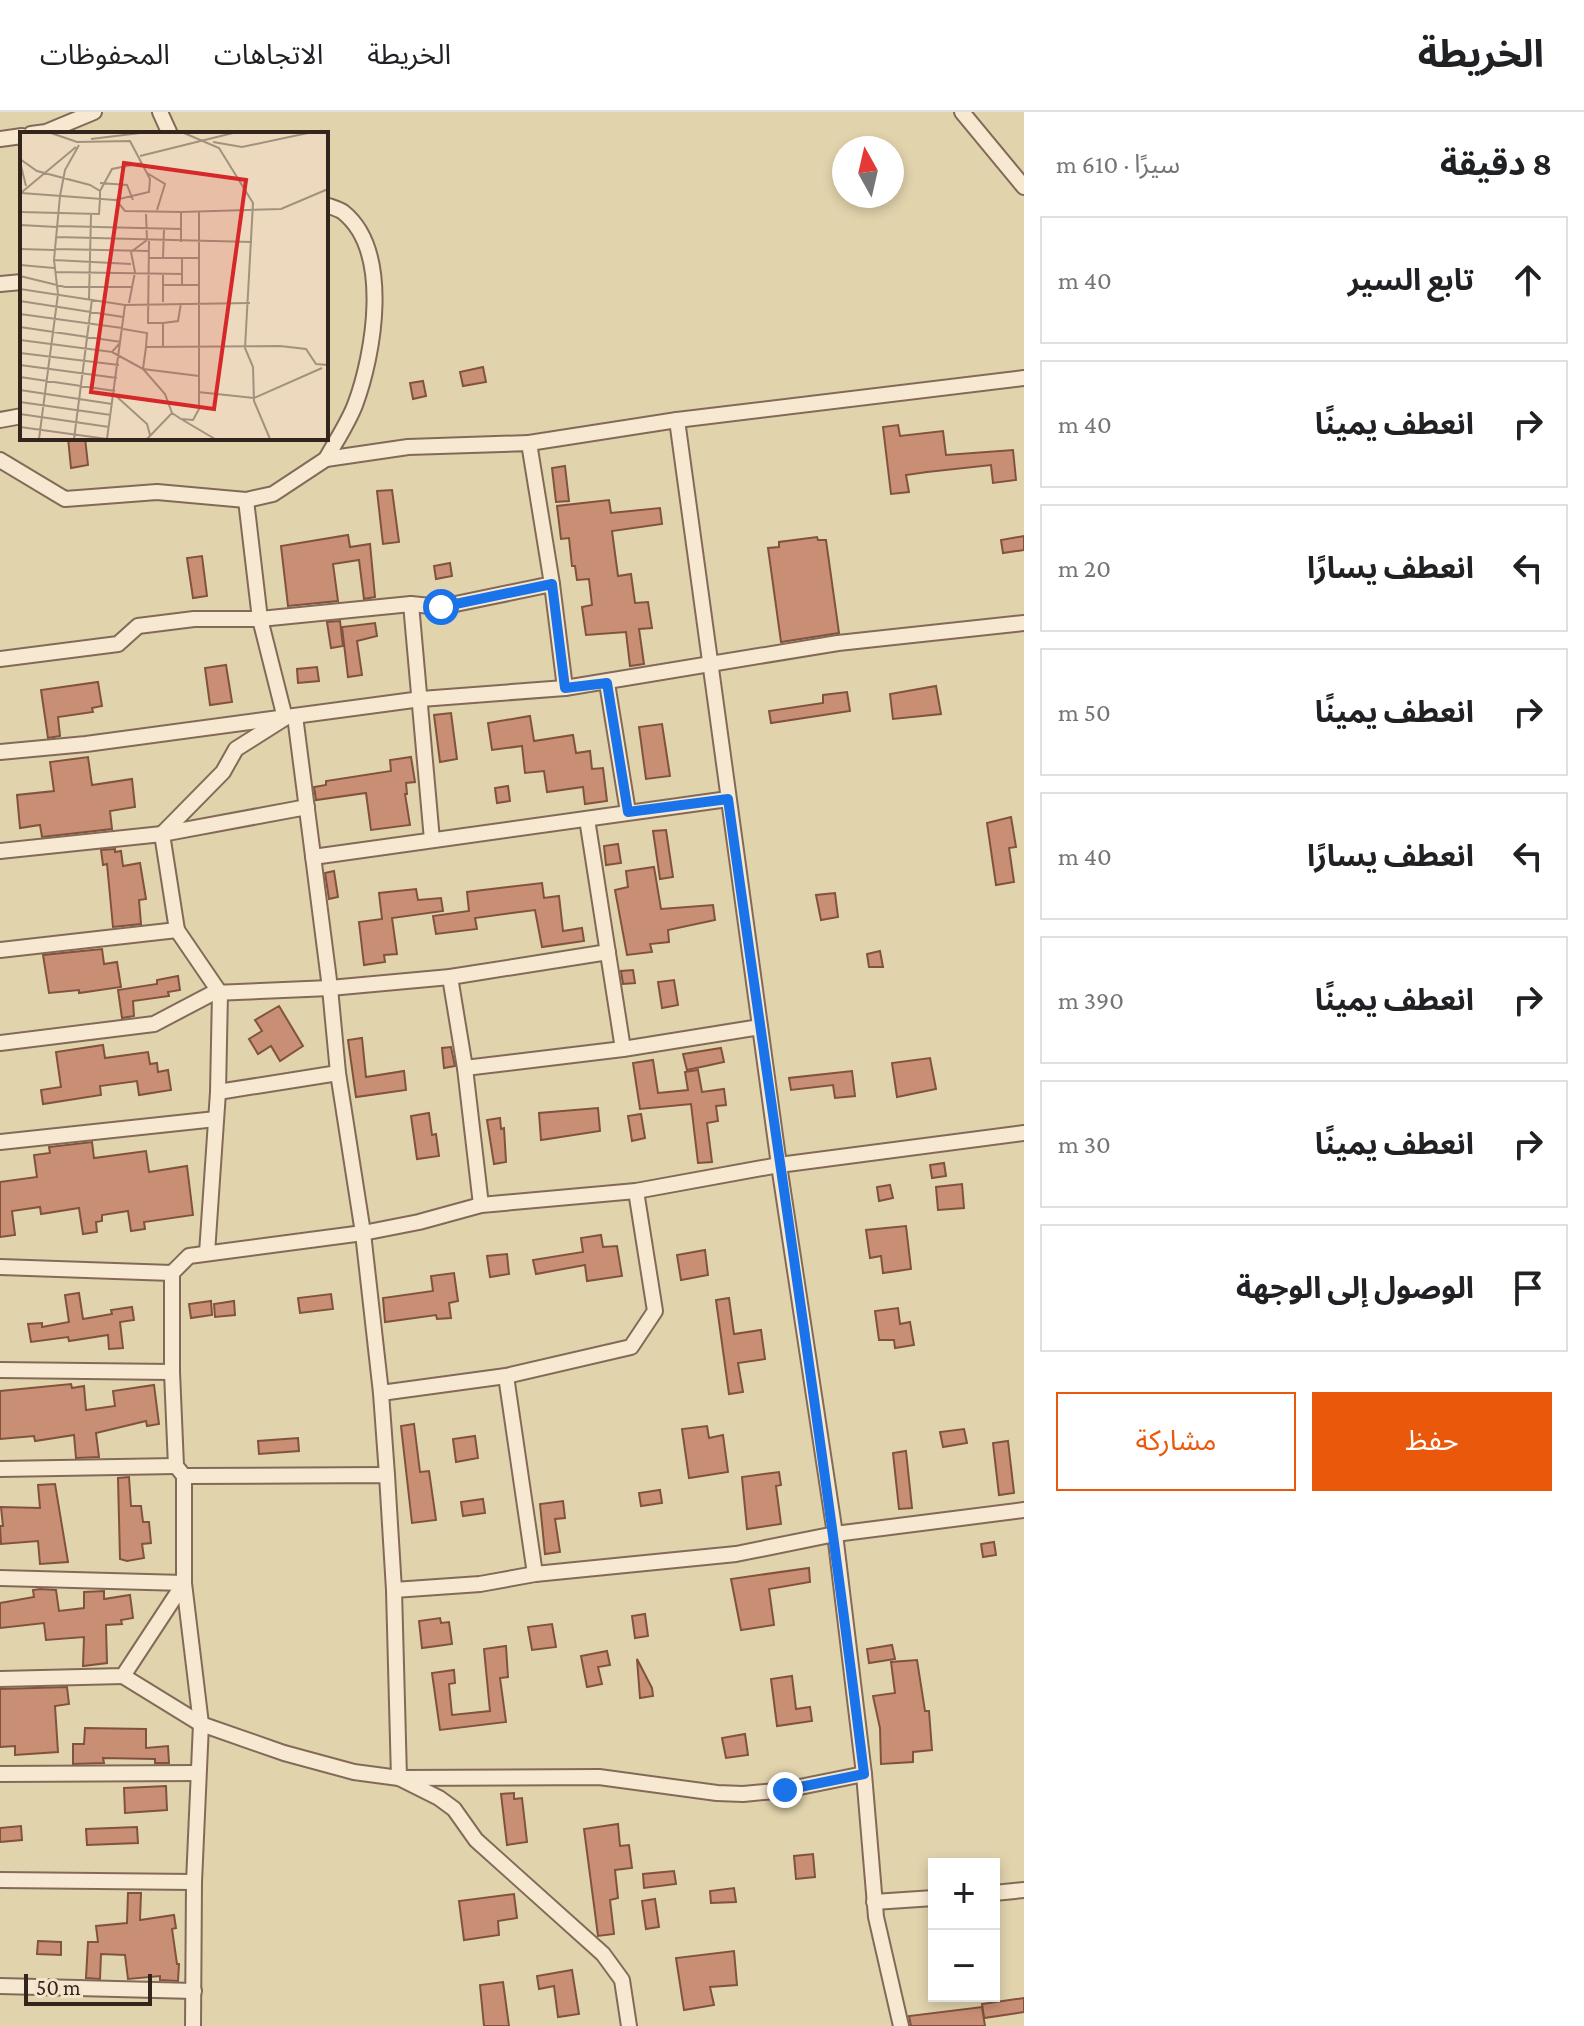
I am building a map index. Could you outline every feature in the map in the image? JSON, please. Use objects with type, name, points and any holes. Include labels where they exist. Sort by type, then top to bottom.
[{"type":"street","points":[[46,132],[94,112]]},
{"type":"street","points":[[160,112],[169,132]]},
{"type":"street","points":[[962,112],[1024,187]]},
{"type":"street","points":[[0,139],[20,136]]},
{"type":"street","points":[[326,459],[355,406],[368,360],[375,310],[373,265],[362,236],[343,212],[328,206]]},
{"type":"street","points":[[0,284],[20,282]]},
{"type":"street","points":[[0,460],[65,499],[157,492],[246,500],[273,494],[326,459],[408,447],[529,443],[677,420],[1024,378]]},
{"type":"street","points":[[0,420],[20,416]]},
{"type":"street","points":[[677,420],[779,1165],[835,1534],[864,1774],[874,1902],[901,2026]]},
{"type":"street","points":[[529,443],[565,688]]},
{"type":"street","points":[[246,500],[260,619],[290,717],[307,807],[338,1073],[363,1233],[387,1475],[394,1590],[399,1778]]},
{"type":"street","points":[[0,659],[118,644],[138,626],[194,619],[260,619],[411,604],[441,607],[552,584]]},
{"type":"street","points":[[411,604],[432,840]]},
{"type":"street","points":[[0,752],[86,744],[421,699],[607,683],[838,643],[1024,623]]},
{"type":"street","points":[[607,683],[628,812]]},
{"type":"street","points":[[162,834],[223,772],[236,749],[290,717]]},
{"type":"street","points":[[313,857],[728,799]]},
{"type":"street","points":[[0,851],[162,834],[307,807]]},
{"type":"street","points":[[587,819],[623,1049]]},
{"type":"street","points":[[162,834],[177,930],[220,993],[218,1092],[207,1253]]},
{"type":"street","points":[[0,950],[177,930]]},
{"type":"street","points":[[0,1043],[154,1024],[213,993],[330,988],[450,977],[608,952]]},
{"type":"street","points":[[450,977],[465,1068],[481,1205]]},
{"type":"street","points":[[465,1068],[623,1049],[760,1027]]},
{"type":"street","points":[[218,1092],[338,1073]]},
{"type":"street","points":[[0,1142],[216,1119]]},
{"type":"street","points":[[195,2023],[194,1882],[201,1724],[184,1583],[172,1372],[172,1273],[189,1256],[363,1233],[481,1205],[636,1191],[779,1165],[1024,1133]]},
{"type":"street","points":[[381,1393],[506,1376],[631,1347],[655,1311],[636,1191]]},
{"type":"street","points":[[0,1267],[172,1273]]},
{"type":"street","points":[[0,1370],[172,1372]]},
{"type":"street","points":[[506,1376],[535,1574]]},
{"type":"street","points":[[0,1469],[387,1475]]},
{"type":"street","points":[[394,1590],[480,1584],[535,1574],[736,1554],[835,1534],[1024,1510]]},
{"type":"street","points":[[0,1578],[184,1583]]},
{"type":"street","points":[[123,1676],[184,1583]]},
{"type":"street","points":[[0,1679],[123,1676],[201,1724],[284,1753],[354,1772],[399,1778],[599,1777],[743,1794],[785,1790],[864,1774]]},
{"type":"street","points":[[0,1774],[198,1773]]},
{"type":"street","points":[[399,1778],[454,1809],[476,1840],[603,1954],[622,1980],[629,2026]]},
{"type":"street","points":[[0,1880],[194,1882]]},
{"type":"street","points":[[1000,1892],[1024,1890]]},
{"type":"street","points":[[874,1902],[928,1898]]},
{"type":"street","points":[[0,1986],[194,1991]]},
{"type":"shaded area","points":[[0,112],[1024,112],[1024,2026],[0,2026]]},
{"type":"building","points":[[483,367],[486,382],[463,386],[460,372]]},
{"type":"building","points":[[423,381],[426,396],[413,399],[410,383]]},
{"type":"building","points":[[898,425],[900,436],[943,431],[946,455],[1013,450],[1016,480],[993,483],[991,465],[927,472],[906,475],[909,492],[891,494],[883,427]]},
{"type":"building","points":[[68,440],[85,440],[88,465],[71,468]]},
{"type":"building","points":[[565,466],[569,501],[556,502],[552,468]]},
{"type":"building","points":[[392,490],[399,542],[383,544],[377,491]]},
{"type":"building","points":[[609,500],[611,513],[660,508],[662,524],[612,531],[618,576],[631,574],[635,603],[648,602],[652,628],[639,629],[644,664],[630,666],[626,632],[586,635],[582,607],[592,605],[589,579],[577,580],[569,538],[561,539],[557,506]]},
{"type":"building","points":[[348,535],[350,547],[370,544],[375,597],[364,599],[359,560],[333,564],[338,601],[288,606],[281,546]]},
{"type":"building","points":[[1024,536],[1024,550],[1003,553],[1001,540]]},
{"type":"building","points":[[817,537],[818,540],[826,540],[839,633],[781,642],[768,548],[779,547],[779,542]]},
{"type":"building","points":[[202,556],[207,596],[193,598],[187,558]]},
{"type":"building","points":[[450,563],[452,576],[436,579],[434,566]]},
{"type":"building","points":[[340,621],[343,646],[331,648],[327,622]]},
{"type":"building","points":[[375,623],[377,636],[357,641],[362,675],[348,677],[342,627]]},
{"type":"building","points":[[226,665],[232,702],[210,705],[205,668]]},
{"type":"building","points":[[317,667],[319,681],[298,683],[297,669]]},
{"type":"building","points":[[98,682],[102,706],[92,708],[93,712],[58,717],[60,736],[48,738],[41,690]]},
{"type":"building","points":[[936,686],[941,714],[893,719],[890,694]]},
{"type":"building","points":[[847,692],[850,711],[771,723],[769,711],[823,703],[823,695]]},
{"type":"building","points":[[451,713],[457,759],[440,762],[434,715]]},
{"type":"building","points":[[530,716],[534,741],[573,735],[576,753],[590,751],[592,769],[603,768],[607,801],[585,804],[583,787],[547,792],[544,771],[525,773],[522,746],[492,750],[488,723]]},
{"type":"building","points":[[662,724],[670,776],[646,779],[639,727]]},
{"type":"building","points":[[88,757],[92,785],[132,779],[135,807],[110,811],[112,829],[42,837],[40,825],[20,828],[17,795],[54,791],[50,762]]},
{"type":"building","points":[[411,757],[415,782],[406,783],[405,794],[410,825],[371,830],[366,793],[316,800],[314,787],[326,785],[326,781],[391,771],[390,760]]},
{"type":"building","points":[[508,786],[510,801],[497,803],[495,788]]},
{"type":"building","points":[[1011,817],[1016,847],[1009,848],[1014,882],[996,885],[987,823]]},
{"type":"building","points":[[666,830],[673,877],[660,879],[653,831]]},
{"type":"building","points":[[618,844],[621,863],[606,865],[604,846]]},
{"type":"building","points":[[115,849],[115,852],[121,851],[123,866],[140,863],[146,899],[139,900],[141,924],[113,927],[107,864],[103,865],[101,850]]},
{"type":"building","points":[[654,867],[661,909],[713,905],[715,920],[668,930],[669,942],[650,944],[652,952],[627,955],[615,890],[628,887],[626,871]]},
{"type":"building","points":[[334,871],[338,897],[329,899],[325,873]]},
{"type":"building","points":[[542,883],[544,898],[559,896],[563,931],[582,928],[584,941],[542,947],[535,910],[475,918],[477,929],[436,934],[433,916],[469,911],[467,892]]},
{"type":"building","points":[[416,889],[418,900],[441,898],[443,911],[392,918],[397,954],[384,955],[385,962],[364,965],[359,922],[382,919],[379,893]]},
{"type":"building","points":[[835,893],[838,917],[821,920],[816,895]]},
{"type":"building","points":[[102,949],[104,964],[117,962],[121,987],[79,993],[79,990],[49,993],[43,955]]},
{"type":"building","points":[[880,951],[883,967],[869,967],[867,954]]},
{"type":"building","points":[[633,970],[635,983],[623,984],[621,971]]},
{"type":"building","points":[[178,976],[180,990],[168,992],[169,996],[133,1001],[134,1016],[122,1018],[118,990],[157,984],[157,980]]},
{"type":"building","points":[[674,980],[678,1005],[662,1008],[658,982]]},
{"type":"building","points":[[279,1006],[303,1046],[280,1061],[271,1046],[258,1054],[249,1039],[262,1031],[255,1020]]},
{"type":"building","points":[[362,1038],[366,1077],[404,1071],[406,1090],[356,1097],[348,1040]]},
{"type":"building","points":[[103,1045],[105,1058],[148,1052],[150,1064],[157,1063],[158,1072],[168,1070],[171,1090],[139,1095],[137,1081],[100,1086],[101,1095],[43,1104],[41,1090],[61,1087],[56,1052]]},
{"type":"building","points":[[451,1047],[455,1066],[444,1068],[442,1048]]},
{"type":"building","points":[[721,1048],[724,1062],[687,1070],[683,1054]]},
{"type":"building","points":[[930,1058],[936,1089],[897,1097],[892,1063]]},
{"type":"building","points":[[653,1060],[658,1093],[688,1090],[685,1072],[698,1070],[702,1092],[724,1089],[726,1105],[716,1106],[718,1121],[707,1123],[712,1162],[698,1163],[691,1104],[640,1109],[633,1063]]},
{"type":"building","points":[[852,1071],[855,1096],[835,1098],[833,1085],[791,1090],[789,1078]]},
{"type":"building","points":[[598,1108],[600,1131],[541,1140],[539,1113]]},
{"type":"building","points":[[429,1113],[439,1156],[417,1159],[411,1116]]},
{"type":"building","points":[[641,1114],[645,1138],[632,1141],[628,1116]]},
{"type":"building","points":[[500,1118],[501,1129],[504,1128],[506,1162],[494,1164],[487,1120]]},
{"type":"building","points":[[92,1142],[94,1158],[146,1151],[149,1172],[187,1166],[193,1215],[144,1222],[145,1229],[131,1231],[128,1211],[102,1215],[102,1221],[96,1222],[97,1232],[83,1234],[79,1208],[41,1214],[40,1207],[12,1211],[15,1235],[0,1237],[0,1182],[37,1177],[34,1155],[50,1153],[49,1147]]},
{"type":"building","points":[[944,1163],[946,1176],[932,1178],[930,1165]]},
{"type":"building","points":[[962,1184],[964,1208],[938,1210],[936,1187]]},
{"type":"building","points":[[890,1185],[893,1198],[879,1201],[877,1187]]},
{"type":"building","points":[[906,1226],[911,1269],[883,1273],[881,1256],[870,1258],[866,1230]]},
{"type":"building","points":[[601,1235],[603,1247],[617,1246],[622,1276],[587,1281],[585,1265],[536,1274],[533,1260],[583,1252],[581,1238]]},
{"type":"building","points":[[705,1250],[708,1275],[681,1280],[677,1255]]},
{"type":"building","points":[[507,1254],[509,1274],[490,1277],[487,1256]]},
{"type":"building","points":[[454,1273],[458,1301],[449,1303],[451,1318],[437,1319],[436,1315],[385,1322],[383,1298],[433,1291],[431,1276]]},
{"type":"building","points":[[79,1293],[83,1319],[132,1307],[134,1320],[120,1322],[123,1348],[109,1349],[108,1335],[69,1341],[68,1337],[31,1342],[28,1324],[42,1323],[42,1327],[69,1322],[65,1295]]},
{"type":"building","points":[[331,1294],[333,1309],[300,1313],[298,1298]]},
{"type":"building","points":[[729,1298],[734,1334],[761,1330],[765,1359],[738,1363],[743,1392],[729,1394],[716,1300]]},
{"type":"building","points":[[211,1301],[212,1315],[191,1318],[189,1304]]},
{"type":"building","points":[[234,1301],[235,1315],[215,1317],[214,1304]]},
{"type":"building","points":[[898,1308],[900,1324],[910,1322],[914,1345],[895,1348],[894,1340],[879,1340],[875,1311]]},
{"type":"building","points":[[71,1384],[72,1388],[84,1386],[86,1410],[115,1406],[113,1391],[154,1385],[159,1424],[147,1426],[146,1421],[96,1433],[99,1457],[76,1458],[74,1435],[35,1441],[34,1436],[0,1439],[0,1391]]},
{"type":"building","points":[[414,1424],[420,1472],[429,1471],[436,1520],[412,1523],[401,1426]]},
{"type":"building","points":[[707,1426],[709,1438],[723,1435],[728,1472],[689,1478],[682,1429]]},
{"type":"building","points":[[964,1429],[967,1443],[943,1447],[940,1432]]},
{"type":"building","points":[[475,1436],[478,1458],[456,1462],[453,1439]]},
{"type":"building","points":[[298,1438],[299,1451],[259,1454],[258,1441]]},
{"type":"building","points":[[1008,1441],[1014,1493],[999,1495],[993,1443]]},
{"type":"building","points":[[906,1451],[912,1508],[899,1509],[893,1453]]},
{"type":"building","points":[[779,1472],[781,1485],[776,1486],[781,1524],[747,1529],[742,1477]]},
{"type":"building","points":[[129,1477],[131,1506],[141,1506],[143,1522],[149,1522],[151,1543],[142,1544],[144,1558],[127,1561],[120,1559],[118,1478]]},
{"type":"building","points":[[55,1484],[68,1562],[40,1564],[38,1541],[1,1544],[1,1507],[40,1508],[38,1485]]},
{"type":"building","points":[[660,1490],[662,1503],[641,1506],[639,1493]]},
{"type":"building","points":[[483,1499],[485,1513],[463,1516],[461,1502]]},
{"type":"building","points":[[563,1501],[565,1518],[555,1519],[560,1552],[545,1554],[540,1504]]},
{"type":"building","points":[[994,1542],[996,1555],[983,1557],[981,1544]]},
{"type":"building","points":[[809,1568],[810,1582],[769,1589],[774,1625],[741,1630],[731,1579]]},
{"type":"building","points":[[33,1590],[56,1590],[59,1611],[84,1608],[84,1592],[104,1591],[104,1599],[130,1595],[133,1618],[121,1620],[122,1624],[106,1625],[107,1663],[83,1666],[84,1637],[46,1640],[44,1623],[0,1628],[0,1603],[34,1597]]},
{"type":"building","points":[[645,1614],[648,1636],[635,1638],[632,1616]]},
{"type":"building","points":[[440,1618],[441,1623],[449,1622],[452,1644],[422,1648],[419,1621]]},
{"type":"building","points":[[552,1624],[556,1647],[532,1650],[528,1627]]},
{"type":"building","points":[[892,1645],[895,1659],[869,1663],[867,1649]]},
{"type":"building","points":[[506,1646],[508,1677],[500,1678],[506,1722],[440,1730],[432,1673],[454,1670],[455,1683],[449,1684],[452,1715],[490,1711],[484,1649]]},
{"type":"building","points":[[607,1651],[610,1665],[598,1667],[602,1684],[587,1687],[581,1656]]},
{"type":"building","points":[[637,1659],[652,1688],[653,1696],[640,1698]]},
{"type":"building","points":[[917,1660],[925,1711],[929,1711],[932,1750],[913,1752],[913,1762],[881,1764],[880,1728],[873,1696],[895,1693],[891,1662]]},
{"type":"building","points":[[792,1676],[796,1709],[810,1707],[812,1721],[777,1726],[771,1679]]},
{"type":"building","points":[[67,1687],[69,1704],[55,1706],[58,1752],[15,1755],[15,1746],[0,1747],[0,1689]]},
{"type":"building","points":[[85,1728],[146,1729],[146,1748],[168,1746],[169,1763],[155,1763],[155,1759],[103,1758],[104,1763],[73,1764],[73,1744],[84,1744]]},
{"type":"building","points":[[745,1734],[748,1755],[726,1758],[722,1738]]},
{"type":"building","points":[[166,1786],[167,1810],[125,1813],[124,1788]]},
{"type":"building","points":[[514,1793],[514,1799],[522,1798],[527,1842],[507,1845],[501,1794]]},
{"type":"building","points":[[618,1824],[620,1846],[629,1845],[632,1868],[615,1870],[618,1898],[610,1900],[614,1934],[598,1936],[584,1829]]},
{"type":"building","points":[[21,1826],[22,1840],[0,1842],[0,1828]]},
{"type":"building","points":[[137,1827],[138,1843],[87,1845],[86,1829]]},
{"type":"building","points":[[813,1854],[815,1877],[796,1879],[794,1856]]},
{"type":"building","points":[[674,1871],[676,1884],[644,1888],[643,1874]]},
{"type":"building","points":[[734,1888],[736,1902],[711,1903],[710,1891]]},
{"type":"building","points":[[128,1893],[141,1893],[140,1920],[174,1915],[176,1928],[172,1929],[179,1964],[178,1981],[160,1980],[160,1976],[128,1979],[125,1955],[101,1954],[100,1979],[86,1978],[88,1942],[98,1942],[96,1926],[127,1923]]},
{"type":"building","points":[[514,1894],[517,1918],[498,1921],[499,1935],[464,1940],[459,1901]]},
{"type":"building","points":[[655,1899],[659,1927],[646,1929],[642,1901]]},
{"type":"building","points":[[38,1941],[61,1942],[61,1955],[37,1954]]},
{"type":"building","points":[[734,1951],[737,1985],[710,1987],[714,2005],[684,2010],[676,1958]]},
{"type":"building","points":[[572,1970],[579,2014],[558,2017],[554,1986],[539,1989],[537,1976]]},
{"type":"building","points":[[503,1982],[509,2026],[484,2026],[480,1985]]},
{"type":"building","points":[[1024,1998],[1024,2012],[984,2018],[982,2004]]},
{"type":"building","points":[[982,2007],[985,2026],[911,2026],[909,2016]]},
{"type":"route","points":[[441,607],[552,584],[565,688],[607,683],[628,812],[728,799],[835,1534],[864,1774],[785,1790]]}]
